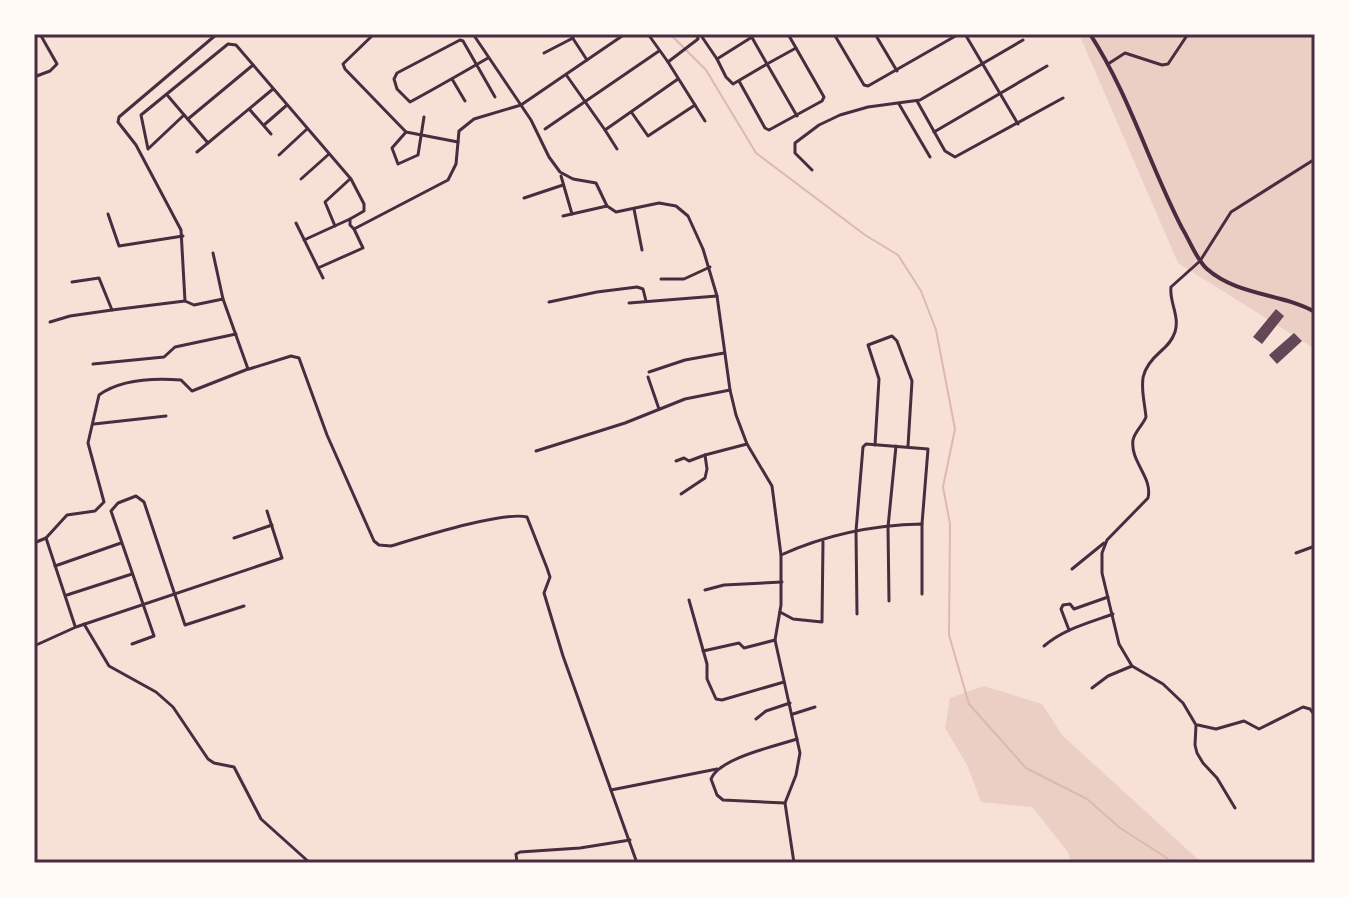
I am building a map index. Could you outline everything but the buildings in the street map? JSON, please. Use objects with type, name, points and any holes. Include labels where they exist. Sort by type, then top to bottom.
[{"type":"street","points":[[34,77],[55,68],[57,64],[40,34]]},
{"type":"street","points":[[185,301],[183,236],[136,145],[118,120],[217,34]]},
{"type":"street","points":[[374,34],[343,64],[406,132],[458,142]]},
{"type":"street","points":[[473,34],[521,105],[560,172],[572,214]]},
{"type":"street","points":[[354,229],[448,180],[456,164],[459,131],[474,119],[521,105],[625,34]]},
{"type":"street","points":[[648,34],[705,121]]},
{"type":"street","points":[[668,62],[695,43],[699,34]]},
{"type":"street","points":[[699,34],[733,84],[796,48]]},
{"type":"street","points":[[739,81],[769,130],[822,101],[824,97],[788,34]]},
{"type":"street","points":[[834,34],[864,85],[873,85],[962,34],[1018,124]]},
{"type":"street","points":[[875,34],[897,71]]},
{"type":"street","points":[[1090,34],[1108,64],[1172,208],[1200,261],[1226,282],[1298,303],[1315,312]]},
{"type":"street","points":[[1108,64],[1125,53],[1162,65],[1168,64],[1188,34]]},
{"type":"street","points":[[717,59],[751,35],[797,116]]},
{"type":"street","points":[[544,53],[572,36],[587,60]]},
{"type":"street","points":[[489,58],[476,65],[452,79],[410,102],[397,89],[394,79],[397,73],[460,40],[476,65],[495,97]]},
{"type":"street","points":[[812,170],[795,153],[795,143],[800,138],[840,115],[868,107],[917,101],[1023,40]]},
{"type":"street","points":[[253,65],[148,149],[141,115],[228,44],[236,45],[351,179],[364,204],[364,211],[304,240]]},
{"type":"street","points":[[545,129],[659,51]]},
{"type":"street","points":[[934,132],[1047,66]]},
{"type":"street","points":[[566,74],[617,149]]},
{"type":"street","points":[[452,79],[465,101]]},
{"type":"street","points":[[605,130],[678,79]]},
{"type":"street","points":[[197,152],[273,89]]},
{"type":"street","points":[[168,96],[208,143]]},
{"type":"street","points":[[917,101],[945,151],[955,157],[1063,98]]},
{"type":"street","points":[[899,104],[930,157]]},
{"type":"street","points":[[264,125],[287,105]]},
{"type":"street","points":[[631,112],[648,136],[695,105]]},
{"type":"street","points":[[249,109],[271,134]]},
{"type":"street","points":[[406,132],[392,148],[398,164],[415,158],[424,117]]},
{"type":"street","points":[[279,155],[307,129]]},
{"type":"street","points":[[301,179],[329,154]]},
{"type":"street","points":[[1072,569],[1107,540],[1148,498],[1149,484],[1133,447],[1135,434],[1146,417],[1142,376],[1148,362],[1168,345],[1177,328],[1171,287],[1200,261],[1237,206],[1256,198],[1315,159]]},
{"type":"street","points":[[560,172],[573,179],[596,183],[607,206],[619,213],[659,203],[676,206],[694,227],[710,267],[730,390],[747,444],[772,486],[782,582],[775,640],[798,739],[799,762],[785,803],[794,863]]},
{"type":"street","points":[[335,226],[325,202],[351,179]]},
{"type":"street","points":[[524,198],[563,185]]},
{"type":"street","points":[[563,216],[607,206]]},
{"type":"street","points":[[634,209],[642,250]]},
{"type":"street","points":[[108,214],[119,246],[183,236]]},
{"type":"street","points":[[318,268],[363,248],[350,225],[350,219]]},
{"type":"street","points":[[296,223],[323,278]]},
{"type":"street","points":[[213,253],[223,299],[248,369]]},
{"type":"street","points":[[661,279],[684,279],[710,267]]},
{"type":"street","points":[[72,282],[99,278],[112,310]]},
{"type":"street","points":[[549,302],[637,287],[643,289],[646,301]]},
{"type":"street","points":[[629,303],[717,296]]},
{"type":"street","points":[[50,322],[77,314],[185,301],[194,305],[223,299]]},
{"type":"street","points":[[93,364],[164,357],[175,347],[236,334]]},
{"type":"street","points":[[875,445],[879,379],[867,350],[868,345],[892,336],[897,341],[912,381],[908,446]]},
{"type":"street","points":[[659,409],[649,374],[703,355],[724,353]]},
{"type":"street","points":[[34,543],[46,538],[67,515],[95,511],[104,502],[88,443],[94,424],[96,398],[109,389],[144,381],[179,380],[192,391],[248,369],[291,356],[299,358],[327,435],[379,545],[391,546],[491,520],[521,515],[527,517],[550,577],[545,596],[563,656],[637,863]]},
{"type":"street","points":[[536,451],[625,423],[694,396],[730,390]]},
{"type":"street","points":[[94,424],[166,416]]},
{"type":"street","points":[[676,461],[685,458],[689,461],[747,444]]},
{"type":"street","points":[[857,614],[856,531],[862,451],[866,444],[928,449],[922,524],[922,594]]},
{"type":"street","points":[[889,601],[888,527],[896,446]]},
{"type":"street","points":[[681,494],[705,478],[705,455]]},
{"type":"street","points":[[132,644],[154,636],[112,518],[114,506],[136,496],[141,498],[185,625],[244,606]]},
{"type":"street","points":[[34,646],[84,624],[282,558],[267,511]]},
{"type":"street","points":[[781,555],[856,531],[922,524]]},
{"type":"street","points":[[234,538],[272,525]]},
{"type":"street","points":[[46,538],[76,627]]},
{"type":"street","points":[[780,612],[793,619],[822,622],[823,540]]},
{"type":"street","points":[[1107,540],[1101,560],[1119,644],[1132,666],[1172,692],[1183,703],[1196,725],[1197,753],[1235,808]]},
{"type":"street","points":[[55,566],[121,543]]},
{"type":"street","points":[[1296,553],[1315,546]]},
{"type":"street","points":[[66,596],[132,574]]},
{"type":"street","points":[[705,590],[724,585],[782,582]]},
{"type":"street","points":[[1069,630],[1061,609],[1063,605],[1070,604],[1074,609],[1108,597]]},
{"type":"street","points":[[689,600],[713,697],[719,700],[784,682]]},
{"type":"street","points":[[1044,646],[1056,636],[1113,614]]},
{"type":"street","points":[[84,624],[109,666],[164,698],[208,759],[234,767],[261,819],[310,863]]},
{"type":"street","points":[[703,651],[739,643],[744,648],[775,640]]},
{"type":"street","points":[[1092,688],[1108,676],[1132,666]]},
{"type":"street","points":[[756,719],[766,711],[790,703]]},
{"type":"street","points":[[793,714],[815,707]]},
{"type":"street","points":[[1196,725],[1216,729],[1244,721],[1259,729],[1303,707],[1310,709],[1315,716]]},
{"type":"street","points":[[611,790],[717,769],[798,739]]},
{"type":"street","points":[[717,769],[711,779],[717,795],[723,800],[785,803]]},
{"type":"street","points":[[517,863],[516,854],[520,852],[580,848],[630,840]]},
{"type":"shaded area","points":[[1079,34],[1315,34],[1315,349],[1178,263]]},
{"type":"shaded area","points":[[984,686],[1042,704],[1063,736],[1202,863],[1071,863],[1068,852],[1032,807],[981,802],[967,765],[945,728],[950,698]]},
{"type":"waterway","points":[[670,34],[706,70],[756,153],[865,235],[898,255],[921,291],[936,330],[955,429],[943,487],[950,524],[949,635],[969,704],[1026,768],[1087,799],[1120,828],[1170,863]]}]
